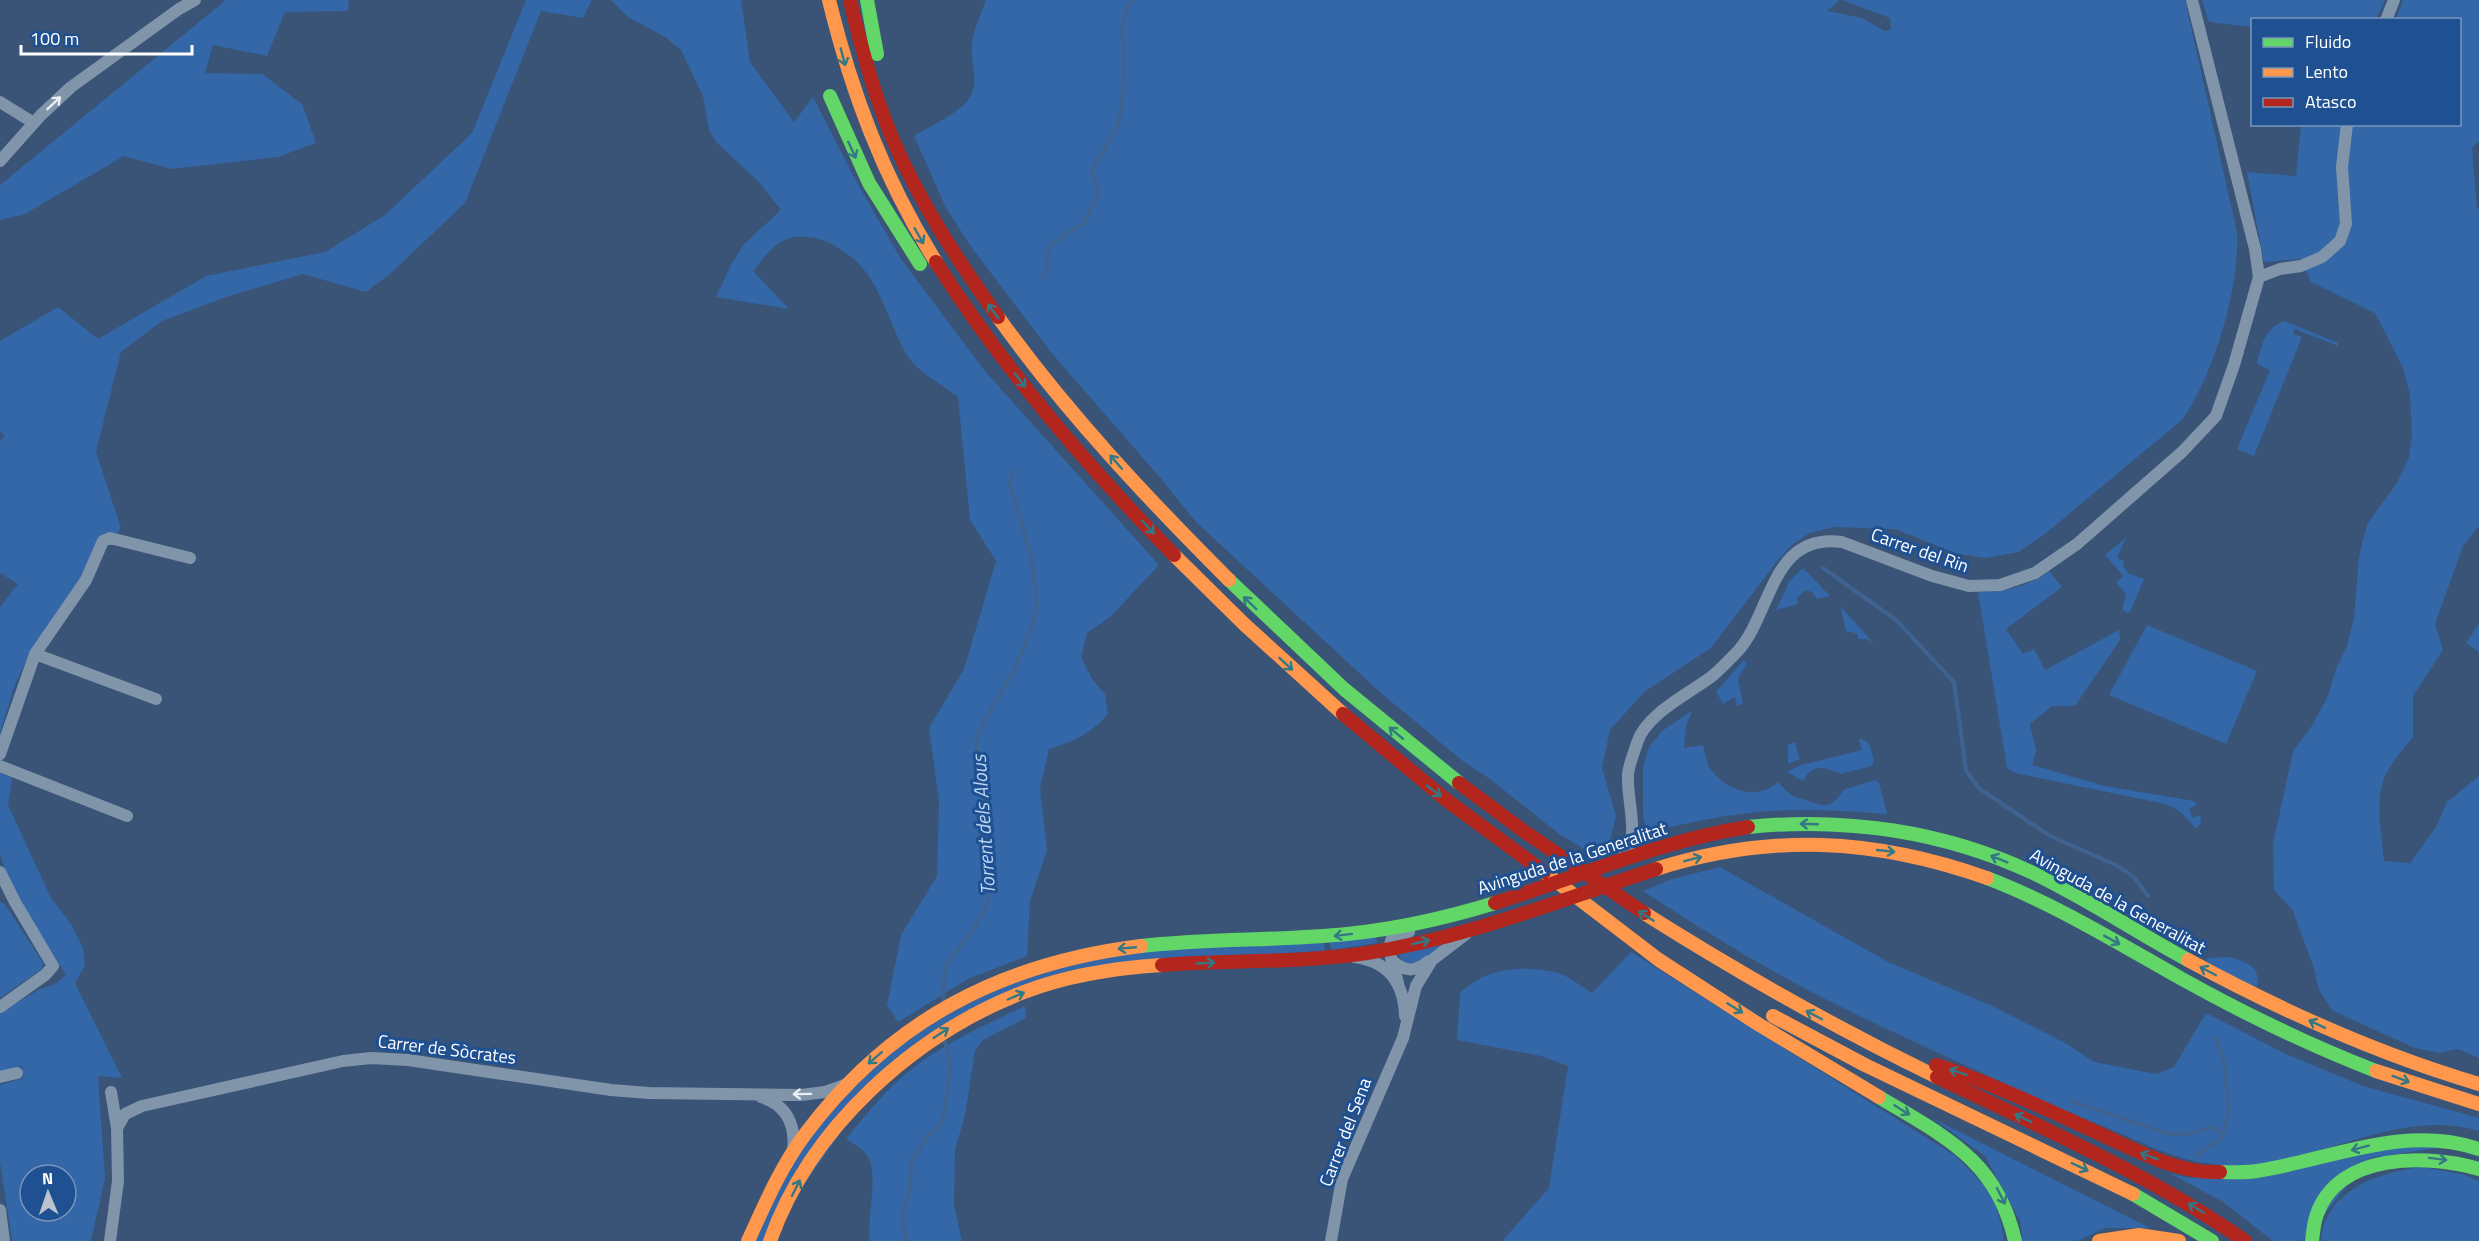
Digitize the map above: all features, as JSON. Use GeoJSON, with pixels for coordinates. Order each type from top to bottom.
{"type":"FeatureCollection","features":[{"type":"Feature","properties":{"kind":"main road"},"geometry":{"type":"LineString","coordinates":[[829,0],[852,87],[884,169],[926,249],[984,334],[1050,418],[1167,548],[1250,631],[1336,709],[1425,783],[1657,958],[1935,1131],[1973,1159],[1988,1174],[2000,1193],[2010,1216],[2015,1241]]}},
{"type":"Feature","properties":{"kind":"main road"},"geometry":{"type":"LineString","coordinates":[[850,0],[862,49],[880,104],[902,158],[927,206],[975,287],[1070,408],[1179,532],[1312,661],[1441,770],[1563,860],[1711,956],[1866,1042],[2134,1172],[2180,1198],[2245,1241]]}},
{"type":"Feature","properties":{"kind":"main road"},"geometry":{"type":"LineString","coordinates":[[867,0],[884,80],[927,206]]}},
{"type":"Feature","properties":{"kind":"main road"},"geometry":{"type":"LineString","coordinates":[[830,96],[863,173],[901,236],[953,308],[984,334]]}},
{"type":"Feature","properties":{"kind":"main road","name":"Avinguda de la Generalitat"},"geometry":{"type":"LineString","coordinates":[[748,1241],[765,1200],[793,1155],[815,1121],[846,1084],[885,1049],[921,1023],[963,998],[1017,972],[1063,958],[1108,950],[1165,944],[1330,937],[1429,921],[1488,904],[1619,859],[1724,830],[1797,824],[1878,828],[1946,841],[1982,852],[2037,874],[2219,977],[2331,1031],[2370,1048],[2479,1084]]}},
{"type":"Feature","properties":{"kind":"main road","name":"Avinguda de la Generalitat"},"geometry":{"type":"LineString","coordinates":[[770,1241],[803,1175],[847,1114],[894,1069],[921,1047],[962,1020],[1020,994],[1080,976],[1137,966],[1342,956],[1391,956],[1637,875],[1724,851],[1797,844],[1902,852],[1960,867],[2000,881],[2043,901],[2222,1001],[2281,1030],[2368,1067],[2449,1096],[2479,1104]]}},
{"type":"Feature","properties":{"kind":"main road"},"geometry":{"type":"LineString","coordinates":[[1585,902],[1713,982],[1814,1039],[1917,1091],[2111,1182],[2212,1241]]}},
{"type":"Feature","properties":{"kind":"main road"},"geometry":{"type":"LineString","coordinates":[[1866,1042],[1971,1076],[2153,1158],[2205,1173],[2256,1171],[2390,1141],[2434,1134],[2479,1141]]}},
{"type":"Feature","properties":{"kind":"main road"},"geometry":{"type":"LineString","coordinates":[[2390,1141],[2428,1139],[2460,1143],[2479,1149]]}},
{"type":"Feature","properties":{"kind":"main road"},"geometry":{"type":"LineString","coordinates":[[2312,1238],[2316,1215],[2332,1191],[2347,1178],[2367,1168],[2403,1159],[2430,1158],[2479,1169]]}},
{"type":"Feature","properties":{"kind":"main road"},"geometry":{"type":"LineString","coordinates":[[2099,1241],[2118,1236],[2138,1235],[2179,1241]]}},
{"type":"Feature","properties":{"kind":"street"},"geometry":{"type":"LineString","coordinates":[[0,161],[71,87],[179,9],[195,0]]}},
{"type":"Feature","properties":{"kind":"street"},"geometry":{"type":"LineString","coordinates":[[2192,0],[2255,249],[2259,277],[2280,269],[2301,266],[2322,257],[2340,241],[2346,224],[2342,167],[2347,126]]}},
{"type":"Feature","properties":{"kind":"street"},"geometry":{"type":"LineString","coordinates":[[2387,18],[2394,0]]}},
{"type":"Feature","properties":{"kind":"street"},"geometry":{"type":"LineString","coordinates":[[0,102],[34,123]]}},
{"type":"Feature","properties":{"kind":"street","name":"Carrer del Rin"},"geometry":{"type":"LineString","coordinates":[[1632,838],[1628,773],[1638,739],[1655,716],[1713,676],[1745,644],[1774,580],[1787,562],[1805,547],[1828,540],[1842,542],[1932,576],[1969,586],[2000,585],[2035,573],[2077,544],[2182,452],[2216,416],[2234,365],[2259,277]]}},
{"type":"Feature","properties":{"kind":"street"},"geometry":{"type":"LineString","coordinates":[[0,754],[35,654],[86,580],[103,541],[110,538],[190,558]]}},
{"type":"Feature","properties":{"kind":"street"},"geometry":{"type":"LineString","coordinates":[[35,654],[156,699]]}},
{"type":"Feature","properties":{"kind":"street"},"geometry":{"type":"LineString","coordinates":[[0,766],[127,816]]}},
{"type":"Feature","properties":{"kind":"street"},"geometry":{"type":"LineString","coordinates":[[1632,838],[1636,843],[1657,848]]}},
{"type":"Feature","properties":{"kind":"street"},"geometry":{"type":"LineString","coordinates":[[1619,859],[1628,853],[1632,838]]}},
{"type":"Feature","properties":{"kind":"street"},"geometry":{"type":"LineString","coordinates":[[0,873],[59,977]]}},
{"type":"Feature","properties":{"kind":"street"},"geometry":{"type":"LineString","coordinates":[[1391,956],[1393,936],[1466,919],[1488,904]]}},
{"type":"Feature","properties":{"kind":"street","name":"Carrer del Sena"},"geometry":{"type":"LineString","coordinates":[[1391,956],[1402,969],[1420,969],[1461,936],[1516,916]]}},
{"type":"Feature","properties":{"kind":"street"},"geometry":{"type":"LineString","coordinates":[[1342,956],[1364,958],[1377,964],[1398,983]]}},
{"type":"Feature","properties":{"kind":"street","name":"Carrer del Sena"},"geometry":{"type":"LineString","coordinates":[[1391,956],[1404,996],[1403,1038]]}},
{"type":"Feature","properties":{"kind":"street","name":"Carrer del Sena"},"geometry":{"type":"LineString","coordinates":[[1331,1241],[1342,1179],[1403,1038],[1416,986],[1432,960]]}},
{"type":"Feature","properties":{"kind":"street"},"geometry":{"type":"LineString","coordinates":[[0,1007],[52,969],[53,963]]}},
{"type":"Feature","properties":{"kind":"street","name":"Carrer de Sòcrates"},"geometry":{"type":"LineString","coordinates":[[117,1128],[125,1114],[142,1106],[343,1061],[371,1058],[408,1060],[611,1090],[757,1096],[814,1094],[846,1084]]}},
{"type":"Feature","properties":{"kind":"street"},"geometry":{"type":"LineString","coordinates":[[0,1077],[17,1073]]}},
{"type":"Feature","properties":{"kind":"street"},"geometry":{"type":"LineString","coordinates":[[110,1241],[117,1188],[117,1128],[111,1092]]}},
{"type":"Feature","properties":{"kind":"street","name":"Carrer de Sòcrates"},"geometry":{"type":"LineString","coordinates":[[757,1096],[777,1104],[785,1112],[793,1129],[793,1155]]}},
{"type":"Feature","properties":{"kind":"street"},"geometry":{"type":"LineString","coordinates":[[0,1210],[2,1234]]}},
{"type":"Feature","properties":{"kind":"shaded area"},"geometry":{"type":"Polygon","coordinates":[[[226,0],[349,0],[348,11],[285,12],[267,56],[213,45],[205,73],[262,74],[302,104],[316,143],[278,157],[171,169],[124,156],[25,214],[0,220],[0,185],[226,0]]]}},
{"type":"Feature","properties":{"kind":"shaded area"},"geometry":{"type":"Polygon","coordinates":[[[526,0],[592,0],[583,18],[541,11],[465,203],[390,274],[366,292],[303,274],[226,297],[162,321],[121,352],[96,452],[121,528],[116,536],[96,545],[81,577],[30,652],[14,687],[0,734],[0,607],[18,584],[0,573],[0,441],[5,435],[0,432],[0,341],[58,307],[98,339],[206,276],[325,252],[385,215],[472,133],[526,0]]]}},
{"type":"Feature","properties":{"kind":"shaded area"},"geometry":{"type":"Polygon","coordinates":[[[611,0],[741,0],[750,62],[794,122],[813,97],[856,181],[901,259],[984,370],[1159,565],[1110,617],[1087,633],[1081,657],[1092,679],[1105,694],[1108,714],[1095,727],[1081,736],[1049,749],[1040,789],[1047,850],[1030,901],[1027,956],[968,979],[898,1022],[887,1005],[901,935],[937,876],[939,801],[929,728],[964,669],[996,561],[970,520],[958,397],[912,362],[877,290],[865,271],[838,247],[827,242],[803,237],[781,242],[769,251],[753,271],[789,309],[716,297],[744,244],[781,210],[758,181],[717,143],[709,130],[703,96],[681,50],[665,37],[628,17],[611,0]]]}},
{"type":"Feature","properties":{"kind":"shaded area"},"geometry":{"type":"Polygon","coordinates":[[[986,0],[1840,0],[1827,11],[1862,18],[1885,31],[1891,29],[1890,18],[1842,0],[2185,0],[2237,232],[2234,278],[2223,330],[2205,380],[2182,420],[2046,533],[2019,552],[1985,558],[1955,553],[1895,529],[1834,527],[1810,533],[1793,544],[1778,560],[1711,648],[1644,692],[1610,730],[1602,768],[1616,816],[1610,841],[1591,853],[1559,834],[1490,779],[1464,762],[1382,694],[1196,522],[1050,351],[972,248],[946,208],[914,136],[954,113],[971,95],[974,83],[973,39],[986,0]]]}},
{"type":"Feature","properties":{"kind":"shaded area"},"geometry":{"type":"Polygon","coordinates":[[[2202,0],[2385,0],[2376,18],[2251,18],[2251,27],[2209,22],[2202,0]]]}},
{"type":"Feature","properties":{"kind":"shaded area"},"geometry":{"type":"Polygon","coordinates":[[[2403,0],[2479,0],[2479,141],[2472,148],[2479,210],[2479,526],[2463,546],[2435,624],[2443,650],[2413,696],[2413,737],[2384,779],[2380,794],[2380,823],[2384,861],[2410,863],[2436,827],[2447,802],[2479,776],[2479,1058],[2458,1049],[2440,1053],[2415,1048],[2333,1011],[2319,990],[2314,968],[2292,909],[2274,890],[2273,844],[2293,751],[2311,727],[2327,698],[2336,669],[2347,646],[2354,618],[2359,556],[2367,524],[2397,483],[2409,457],[2412,436],[2410,395],[2403,368],[2375,313],[2311,282],[2301,259],[2264,262],[2247,172],[2296,176],[2301,126],[2461,126],[2461,18],[2396,18],[2403,0]]]}},
{"type":"Feature","properties":{"kind":"shaded area"},"geometry":{"type":"Polygon","coordinates":[[[2285,321],[2338,343],[2338,346],[2295,329],[2293,334],[2302,337],[2254,456],[2237,449],[2270,370],[2257,364],[2262,344],[2268,332],[2285,321]]]}},
{"type":"Feature","properties":{"kind":"shaded area"},"geometry":{"type":"Polygon","coordinates":[[[2126,538],[2117,558],[2124,561],[2123,565],[2128,573],[2144,579],[2130,612],[2127,613],[2122,609],[2126,594],[2116,582],[2123,576],[2105,555],[2126,538]]]}},
{"type":"Feature","properties":{"kind":"shaded area"},"geometry":{"type":"Polygon","coordinates":[[[1803,568],[1830,596],[1817,599],[1812,592],[1805,590],[1797,598],[1798,604],[1776,610],[1790,580],[1803,568]]]}},
{"type":"Feature","properties":{"kind":"shaded area"},"geometry":{"type":"Polygon","coordinates":[[[2049,571],[2062,587],[2006,629],[2023,654],[2034,649],[2045,670],[2119,630],[2120,640],[2075,706],[2052,706],[2030,724],[2036,751],[2032,765],[2105,786],[2194,801],[2197,804],[2189,809],[2193,818],[2200,815],[2201,822],[2198,827],[2195,828],[2182,813],[2165,804],[2015,773],[2007,768],[1978,592],[2016,588],[2049,571]]]}},
{"type":"Feature","properties":{"kind":"shaded area"},"geometry":{"type":"Polygon","coordinates":[[[1840,606],[1876,646],[1867,639],[1858,639],[1857,634],[1849,631],[1847,634],[1840,606]]]}},
{"type":"Feature","properties":{"kind":"shaded area"},"geometry":{"type":"Polygon","coordinates":[[[2479,624],[2479,652],[2466,643],[2479,624]]]}},
{"type":"Feature","properties":{"kind":"shaded area"},"geometry":{"type":"Polygon","coordinates":[[[2147,625],[2257,671],[2226,744],[2109,695],[2147,625]]]}},
{"type":"Feature","properties":{"kind":"shaded area"},"geometry":{"type":"Polygon","coordinates":[[[1744,660],[1747,664],[1738,678],[1743,704],[1737,706],[1735,697],[1723,704],[1716,692],[1744,660]]]}},
{"type":"Feature","properties":{"kind":"shaded area"},"geometry":{"type":"Polygon","coordinates":[[[1692,711],[1686,726],[1684,748],[1703,745],[1710,768],[1716,776],[1732,787],[1742,791],[1761,791],[1778,782],[1793,796],[1826,805],[1834,802],[1843,790],[1875,780],[1879,783],[1887,814],[1829,810],[1753,812],[1656,830],[1648,827],[1643,815],[1643,767],[1649,747],[1662,731],[1692,711]]]}},
{"type":"Feature","properties":{"kind":"shaded area"},"geometry":{"type":"Polygon","coordinates":[[[1859,739],[1866,741],[1870,746],[1874,760],[1872,766],[1840,774],[1819,768],[1810,772],[1803,781],[1787,772],[1801,765],[1862,750],[1859,739]]]}},
{"type":"Feature","properties":{"kind":"shaded area"},"geometry":{"type":"Polygon","coordinates":[[[1795,742],[1800,759],[1788,764],[1788,745],[1795,742]]]}},
{"type":"Feature","properties":{"kind":"shaded area"},"geometry":{"type":"Polygon","coordinates":[[[0,773],[12,778],[8,805],[51,898],[71,924],[83,948],[85,965],[75,983],[122,1078],[98,1076],[105,1178],[91,1241],[12,1241],[0,1162],[0,1085],[23,1078],[22,1066],[0,1072],[0,1013],[38,990],[57,983],[66,975],[21,901],[0,854],[0,773]]]}},
{"type":"Feature","properties":{"kind":"shaded area"},"geometry":{"type":"Polygon","coordinates":[[[1720,867],[1888,962],[1990,1005],[2067,1044],[2094,1062],[2156,1074],[2174,1067],[2206,1013],[2286,1054],[2363,1086],[2479,1118],[2479,1131],[2447,1125],[2415,1126],[2382,1132],[2285,1159],[2252,1165],[2220,1165],[2193,1161],[2167,1153],[2025,1093],[1819,996],[1730,946],[1643,891],[1672,879],[1720,867]]]}},
{"type":"Feature","properties":{"kind":"shaded area"},"geometry":{"type":"Polygon","coordinates":[[[0,902],[4,903],[43,963],[42,969],[0,998],[0,902]]]}},
{"type":"Feature","properties":{"kind":"shaded area"},"geometry":{"type":"Polygon","coordinates":[[[1376,937],[1377,943],[1331,950],[1330,942],[1376,937]]]}},
{"type":"Feature","properties":{"kind":"shaded area"},"geometry":{"type":"Polygon","coordinates":[[[1324,942],[1325,951],[1134,961],[962,1015],[921,1039],[889,1064],[764,1241],[755,1241],[795,1162],[833,1109],[857,1083],[912,1037],[974,1000],[1007,985],[1074,962],[1136,953],[1198,948],[1324,942]]]}},
{"type":"Feature","properties":{"kind":"shaded area"},"geometry":{"type":"Polygon","coordinates":[[[1444,943],[1427,959],[1413,965],[1404,962],[1399,953],[1444,943]]]}},
{"type":"Feature","properties":{"kind":"shaded area"},"geometry":{"type":"Polygon","coordinates":[[[1631,952],[1954,1155],[1989,1193],[1998,1213],[2004,1241],[1502,1241],[1549,1188],[1568,1066],[1541,1056],[1457,1040],[1460,993],[1481,978],[1492,974],[1504,970],[1529,969],[1560,973],[1592,993],[1631,952]]]}},
{"type":"Feature","properties":{"kind":"shaded area"},"geometry":{"type":"Polygon","coordinates":[[[2228,957],[2246,963],[2254,970],[2257,974],[2257,987],[2249,987],[2206,961],[2208,958],[2228,957]]]}},
{"type":"Feature","properties":{"kind":"shaded area"},"geometry":{"type":"Polygon","coordinates":[[[1025,1006],[1026,1018],[983,1040],[975,1051],[965,1115],[955,1150],[954,1206],[962,1241],[870,1241],[873,1182],[870,1160],[865,1153],[846,1139],[887,1092],[915,1066],[961,1037],[1025,1006]]]}},
{"type":"Feature","properties":{"kind":"shaded area"},"geometry":{"type":"Polygon","coordinates":[[[1932,1118],[2150,1228],[2105,1228],[2078,1241],[2022,1241],[2020,1221],[1985,1156],[1932,1118]]]}},
{"type":"Feature","properties":{"kind":"shaded area"},"geometry":{"type":"Polygon","coordinates":[[[2451,1146],[2370,1158],[2302,1241],[2273,1241],[2223,1202],[2171,1174],[2191,1178],[2387,1148],[2451,1146]]]}},
{"type":"Feature","properties":{"kind":"shaded area"},"geometry":{"type":"Polygon","coordinates":[[[2421,1167],[2462,1174],[2479,1181],[2479,1241],[2321,1241],[2325,1223],[2332,1209],[2356,1187],[2388,1174],[2421,1167]]]}},
{"type":"Feature","properties":{"kind":"waterway","name":"Torrent dels Alous"},"geometry":{"type":"LineString","coordinates":[[1042,277],[1047,269],[1049,247],[1084,223],[1100,192],[1094,181],[1092,169],[1114,132],[1120,116],[1124,58],[1123,21],[1133,0]]}},
{"type":"Feature","properties":{"kind":"waterway","name":"Torrent dels Alous"},"geometry":{"type":"LineString","coordinates":[[943,1003],[945,966],[972,931],[988,904],[989,877],[981,848],[980,825],[984,807],[976,741],[983,723],[1012,674],[1022,652],[1037,604],[1031,555],[1010,485],[1013,470]]}},
{"type":"Feature","properties":{"kind":"waterway"},"geometry":{"type":"LineString","coordinates":[[1823,568],[1896,620],[1954,682],[1966,771],[1980,789],[2050,836],[2116,865],[2134,877],[2148,896]]}},
{"type":"Feature","properties":{"kind":"waterway"},"geometry":{"type":"LineString","coordinates":[[2196,1155],[2221,1139],[2229,1111],[2224,1062],[2216,1038]]}},
{"type":"Feature","properties":{"kind":"waterway","name":"Torrent dels Alous"},"geometry":{"type":"LineString","coordinates":[[906,1241],[902,1213],[910,1191],[911,1163],[927,1137],[940,1125],[943,1118],[950,1069],[944,1040]]}},
{"type":"Feature","properties":{"kind":"waterway"},"geometry":{"type":"LineString","coordinates":[[2071,1101],[2168,1134],[2188,1134],[2211,1127],[2221,1132]]}},
{"type":"Feature","properties":{"kind":"traffic: fast"},"geometry":{"type":"LineString","coordinates":[[867,0],[877,54]]}},
{"type":"Feature","properties":{"kind":"traffic: fast"},"geometry":{"type":"LineString","coordinates":[[830,96],[869,183],[920,264]]}},
{"type":"Feature","properties":{"kind":"traffic: fast"},"geometry":{"type":"LineString","coordinates":[[1229,580],[1344,689],[1459,783]]}},
{"type":"Feature","properties":{"kind":"traffic: fast"},"geometry":{"type":"LineString","coordinates":[[1748,827],[1784,824],[1857,826],[1929,837],[1965,847],[2053,883],[2188,960]]}},
{"type":"Feature","properties":{"kind":"traffic: fast"},"geometry":{"type":"LineString","coordinates":[[1987,878],[2062,912],[2253,1017],[2376,1071]]}},
{"type":"Feature","properties":{"kind":"traffic: fast"},"geometry":{"type":"LineString","coordinates":[[1141,946],[1366,932],[1421,922],[1495,903]]}},
{"type":"Feature","properties":{"kind":"traffic: fast"},"geometry":{"type":"LineString","coordinates":[[1879,1097],[1946,1139],[1981,1170],[2007,1213],[2015,1241]]}},
{"type":"Feature","properties":{"kind":"traffic: fast"},"geometry":{"type":"LineString","coordinates":[[2220,1172],[2257,1171],[2368,1146],[2396,1142],[2423,1140],[2451,1142],[2479,1149]]}},
{"type":"Feature","properties":{"kind":"traffic: fast"},"geometry":{"type":"LineString","coordinates":[[2312,1241],[2317,1214],[2328,1194],[2344,1179],[2364,1169],[2411,1160],[2458,1164],[2479,1169]]}},
{"type":"Feature","properties":{"kind":"traffic: fast"},"geometry":{"type":"LineString","coordinates":[[2133,1194],[2212,1241]]}},
{"type":"Feature","properties":{"kind":"traffic: slow"},"geometry":{"type":"LineString","coordinates":[[829,0],[859,102],[885,167],[917,231],[936,262]]}},
{"type":"Feature","properties":{"kind":"traffic: slow"},"geometry":{"type":"LineString","coordinates":[[998,317],[1079,420],[1168,518],[1229,580]]}},
{"type":"Feature","properties":{"kind":"traffic: slow"},"geometry":{"type":"LineString","coordinates":[[1174,555],[1244,624],[1343,714]]}},
{"type":"Feature","properties":{"kind":"traffic: slow"},"geometry":{"type":"LineString","coordinates":[[1656,869],[1698,857],[1740,850],[1781,845],[1822,845],[1863,848],[1904,855],[1987,878]]}},
{"type":"Feature","properties":{"kind":"traffic: slow"},"geometry":{"type":"LineString","coordinates":[[1544,872],[1659,960],[1758,1024],[1879,1097]]}},
{"type":"Feature","properties":{"kind":"traffic: slow"},"geometry":{"type":"LineString","coordinates":[[1644,913],[1788,999],[1937,1077]]}},
{"type":"Feature","properties":{"kind":"traffic: slow"},"geometry":{"type":"LineString","coordinates":[[748,1241],[781,1172],[806,1133],[839,1093],[875,1058],[913,1029],[953,1004],[996,983],[1042,966],[1090,954],[1141,946]]}},
{"type":"Feature","properties":{"kind":"traffic: slow"},"geometry":{"type":"LineString","coordinates":[[2188,960],[2330,1030],[2404,1059],[2479,1084]]}},
{"type":"Feature","properties":{"kind":"traffic: slow"},"geometry":{"type":"LineString","coordinates":[[770,1241],[788,1200],[811,1160],[839,1124],[870,1090],[905,1060],[943,1033],[983,1010],[1041,986],[1092,973],[1162,965]]}},
{"type":"Feature","properties":{"kind":"traffic: slow"},"geometry":{"type":"LineString","coordinates":[[1773,1016],[1865,1065],[2133,1194]]}},
{"type":"Feature","properties":{"kind":"traffic: slow"},"geometry":{"type":"LineString","coordinates":[[2376,1071],[2479,1104]]}},
{"type":"Feature","properties":{"kind":"traffic: slow"},"geometry":{"type":"LineString","coordinates":[[2099,1241],[2139,1235],[2179,1241]]}},
{"type":"Feature","properties":{"kind":"traffic: jam"},"geometry":{"type":"LineString","coordinates":[[850,0],[863,54],[893,140],[915,186],[941,231],[998,317]]}},
{"type":"Feature","properties":{"kind":"traffic: jam"},"geometry":{"type":"LineString","coordinates":[[936,262],[989,340],[1047,414],[1109,486],[1174,555]]}},
{"type":"Feature","properties":{"kind":"traffic: jam"},"geometry":{"type":"LineString","coordinates":[[1343,714],[1445,799],[1544,872]]}},
{"type":"Feature","properties":{"kind":"traffic: jam"},"geometry":{"type":"LineString","coordinates":[[1459,783],[1522,830],[1644,913]]}},
{"type":"Feature","properties":{"kind":"traffic: jam"},"geometry":{"type":"LineString","coordinates":[[1495,903],[1651,850],[1748,827]]}},
{"type":"Feature","properties":{"kind":"traffic: jam"},"geometry":{"type":"LineString","coordinates":[[1162,965],[1316,958],[1367,953],[1404,946],[1477,928],[1656,869]]}},
{"type":"Feature","properties":{"kind":"traffic: jam"},"geometry":{"type":"LineString","coordinates":[[1936,1065],[1998,1088],[2158,1160],[2204,1172],[2220,1172]]}},
{"type":"Feature","properties":{"kind":"traffic: jam"},"geometry":{"type":"LineString","coordinates":[[1937,1077],[2133,1173],[2209,1217],[2245,1241]]}}]}
